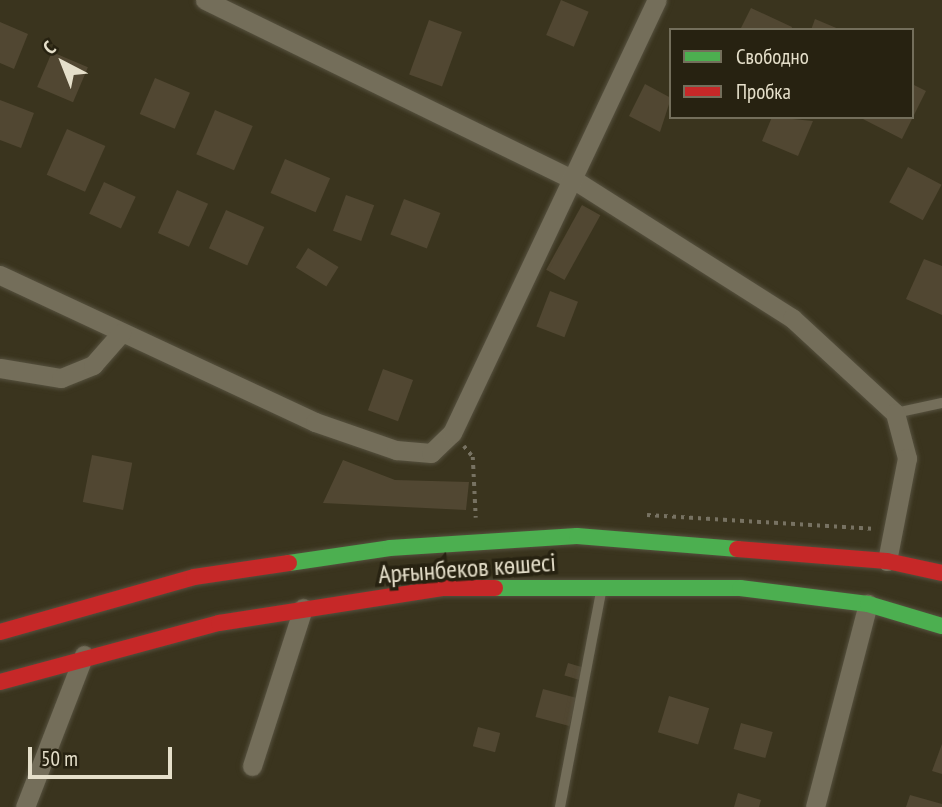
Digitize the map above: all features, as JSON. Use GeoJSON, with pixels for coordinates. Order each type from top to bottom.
{"type":"FeatureCollection","features":[{"type":"Feature","properties":{"kind":"main road","name":"Арғынбеков көшесі"},"geometry":{"type":"LineString","coordinates":[[0,632],[194,577],[390,548],[577,536],[887,561],[942,573]]}},
{"type":"Feature","properties":{"kind":"main road","name":"Арғынбеков көшесі"},"geometry":{"type":"LineString","coordinates":[[0,682],[84,655],[303,608],[442,588],[740,588],[867,604],[942,626]]}},
{"type":"Feature","properties":{"kind":"street"},"geometry":{"type":"LineString","coordinates":[[205,0],[576,181],[792,318],[895,413],[907,458],[887,561]]}},
{"type":"Feature","properties":{"kind":"street"},"geometry":{"type":"LineString","coordinates":[[0,275],[315,422],[396,450],[431,453],[452,433],[576,181],[657,0]]}},
{"type":"Feature","properties":{"kind":"street"},"geometry":{"type":"LineString","coordinates":[[0,368],[61,378],[93,365],[121,333]]}},
{"type":"Feature","properties":{"kind":"street"},"geometry":{"type":"LineString","coordinates":[[815,807],[867,604]]}},
{"type":"Feature","properties":{"kind":"street"},"geometry":{"type":"LineString","coordinates":[[252,766],[303,608]]}},
{"type":"Feature","properties":{"kind":"street"},"geometry":{"type":"LineString","coordinates":[[33,803],[84,655]]}},
{"type":"Feature","properties":{"kind":"lane"},"geometry":{"type":"LineString","coordinates":[[895,413],[942,403]]}},
{"type":"Feature","properties":{"kind":"lane"},"geometry":{"type":"LineString","coordinates":[[561,807],[602,586]]}},
{"type":"Feature","properties":{"kind":"building"},"geometry":{"type":"Polygon","coordinates":[[[561,0],[589,12],[574,47],[546,35],[561,0]]]}},
{"type":"Feature","properties":{"kind":"building"},"geometry":{"type":"Polygon","coordinates":[[[751,8],[792,27],[792,28],[741,28],[751,8]]]}},
{"type":"Feature","properties":{"kind":"building"},"geometry":{"type":"Polygon","coordinates":[[[815,19],[836,28],[812,28],[815,19]]]}},
{"type":"Feature","properties":{"kind":"building"},"geometry":{"type":"Polygon","coordinates":[[[429,20],[462,32],[442,86],[409,75],[429,20]]]}},
{"type":"Feature","properties":{"kind":"building"},"geometry":{"type":"Polygon","coordinates":[[[0,22],[28,34],[14,69],[0,63],[0,22]]]}},
{"type":"Feature","properties":{"kind":"building"},"geometry":{"type":"Polygon","coordinates":[[[52,52],[88,67],[73,102],[37,87],[52,52]]]}},
{"type":"Feature","properties":{"kind":"building"},"geometry":{"type":"Polygon","coordinates":[[[155,78],[190,93],[175,129],[140,114],[155,78]]]}},
{"type":"Feature","properties":{"kind":"building"},"geometry":{"type":"Polygon","coordinates":[[[645,84],[669,97],[660,132],[629,116],[645,84]]]}},
{"type":"Feature","properties":{"kind":"building"},"geometry":{"type":"Polygon","coordinates":[[[914,85],[926,91],[914,115],[914,85]]]}},
{"type":"Feature","properties":{"kind":"building"},"geometry":{"type":"Polygon","coordinates":[[[0,100],[34,113],[21,148],[0,140],[0,100]]]}},
{"type":"Feature","properties":{"kind":"building"},"geometry":{"type":"Polygon","coordinates":[[[215,110],[253,126],[234,170],[196,154],[215,110]]]}},
{"type":"Feature","properties":{"kind":"building"},"geometry":{"type":"Polygon","coordinates":[[[771,119],[813,121],[798,156],[762,141],[771,119]]]}},
{"type":"Feature","properties":{"kind":"building"},"geometry":{"type":"Polygon","coordinates":[[[863,119],[912,119],[902,139],[863,119]]]}},
{"type":"Feature","properties":{"kind":"building"},"geometry":{"type":"Polygon","coordinates":[[[67,129],[105,146],[85,192],[47,175],[67,129]]]}},
{"type":"Feature","properties":{"kind":"building"},"geometry":{"type":"Polygon","coordinates":[[[285,159],[330,178],[316,212],[271,193],[285,159]]]}},
{"type":"Feature","properties":{"kind":"building"},"geometry":{"type":"Polygon","coordinates":[[[908,167],[942,185],[923,220],[889,202],[908,167]]]}},
{"type":"Feature","properties":{"kind":"building"},"geometry":{"type":"Polygon","coordinates":[[[104,182],[136,197],[121,229],[89,214],[104,182]]]}},
{"type":"Feature","properties":{"kind":"building"},"geometry":{"type":"Polygon","coordinates":[[[177,190],[208,204],[189,247],[158,233],[177,190]]]}},
{"type":"Feature","properties":{"kind":"building"},"geometry":{"type":"Polygon","coordinates":[[[346,195],[374,205],[361,241],[333,231],[346,195]]]}},
{"type":"Feature","properties":{"kind":"building"},"geometry":{"type":"Polygon","coordinates":[[[404,199],[440,213],[427,248],[390,234],[404,199]]]}},
{"type":"Feature","properties":{"kind":"building"},"geometry":{"type":"Polygon","coordinates":[[[582,205],[600,215],[564,280],[546,270],[582,205]]]}},
{"type":"Feature","properties":{"kind":"building"},"geometry":{"type":"Polygon","coordinates":[[[226,210],[264,227],[247,265],[209,248],[226,210]]]}},
{"type":"Feature","properties":{"kind":"building"},"geometry":{"type":"Polygon","coordinates":[[[308,248],[339,267],[326,287],[296,268],[308,248]]]}},
{"type":"Feature","properties":{"kind":"building"},"geometry":{"type":"Polygon","coordinates":[[[924,259],[942,266],[942,315],[906,299],[924,259]]]}},
{"type":"Feature","properties":{"kind":"building"},"geometry":{"type":"Polygon","coordinates":[[[550,291],[578,302],[564,337],[536,326],[550,291]]]}},
{"type":"Feature","properties":{"kind":"building"},"geometry":{"type":"Polygon","coordinates":[[[383,369],[413,380],[398,421],[368,410],[383,369]]]}},
{"type":"Feature","properties":{"kind":"building"},"geometry":{"type":"Polygon","coordinates":[[[92,455],[132,463],[123,510],[83,502],[92,455]]]}},
{"type":"Feature","properties":{"kind":"building"},"geometry":{"type":"Polygon","coordinates":[[[343,460],[395,480],[469,482],[466,510],[323,503],[343,460]]]}},
{"type":"Feature","properties":{"kind":"building"},"geometry":{"type":"Polygon","coordinates":[[[568,663],[582,667],[579,680],[564,675],[568,663]]]}},
{"type":"Feature","properties":{"kind":"building"},"geometry":{"type":"Polygon","coordinates":[[[543,689],[577,698],[569,726],[535,717],[543,689]]]}},
{"type":"Feature","properties":{"kind":"building"},"geometry":{"type":"Polygon","coordinates":[[[669,696],[709,708],[698,745],[658,732],[669,696]]]}},
{"type":"Feature","properties":{"kind":"building"},"geometry":{"type":"Polygon","coordinates":[[[741,723],[773,732],[765,758],[734,749],[741,723]]]}},
{"type":"Feature","properties":{"kind":"building"},"geometry":{"type":"Polygon","coordinates":[[[478,727],[500,733],[495,752],[473,746],[478,727]]]}},
{"type":"Feature","properties":{"kind":"building"},"geometry":{"type":"Polygon","coordinates":[[[942,744],[942,774],[932,771],[942,744]]]}},
{"type":"Feature","properties":{"kind":"building"},"geometry":{"type":"Polygon","coordinates":[[[738,793],[761,800],[759,807],[734,807],[738,793]]]}},
{"type":"Feature","properties":{"kind":"building"},"geometry":{"type":"Polygon","coordinates":[[[910,795],[942,804],[942,807],[906,807],[910,795]]]}},
{"type":"Feature","properties":{"kind":"traffic: fast"},"geometry":{"type":"LineString","coordinates":[[289,563],[390,548],[577,536],[737,549]]}},
{"type":"Feature","properties":{"kind":"traffic: fast"},"geometry":{"type":"LineString","coordinates":[[495,588],[740,588],[868,604],[942,626]]}},
{"type":"Feature","properties":{"kind":"traffic: jam"},"geometry":{"type":"LineString","coordinates":[[737,549],[887,561],[942,573]]}},
{"type":"Feature","properties":{"kind":"traffic: jam"},"geometry":{"type":"LineString","coordinates":[[0,632],[194,577],[289,563]]}},
{"type":"Feature","properties":{"kind":"traffic: jam"},"geometry":{"type":"LineString","coordinates":[[0,682],[219,623],[442,588],[495,588]]}}]}
